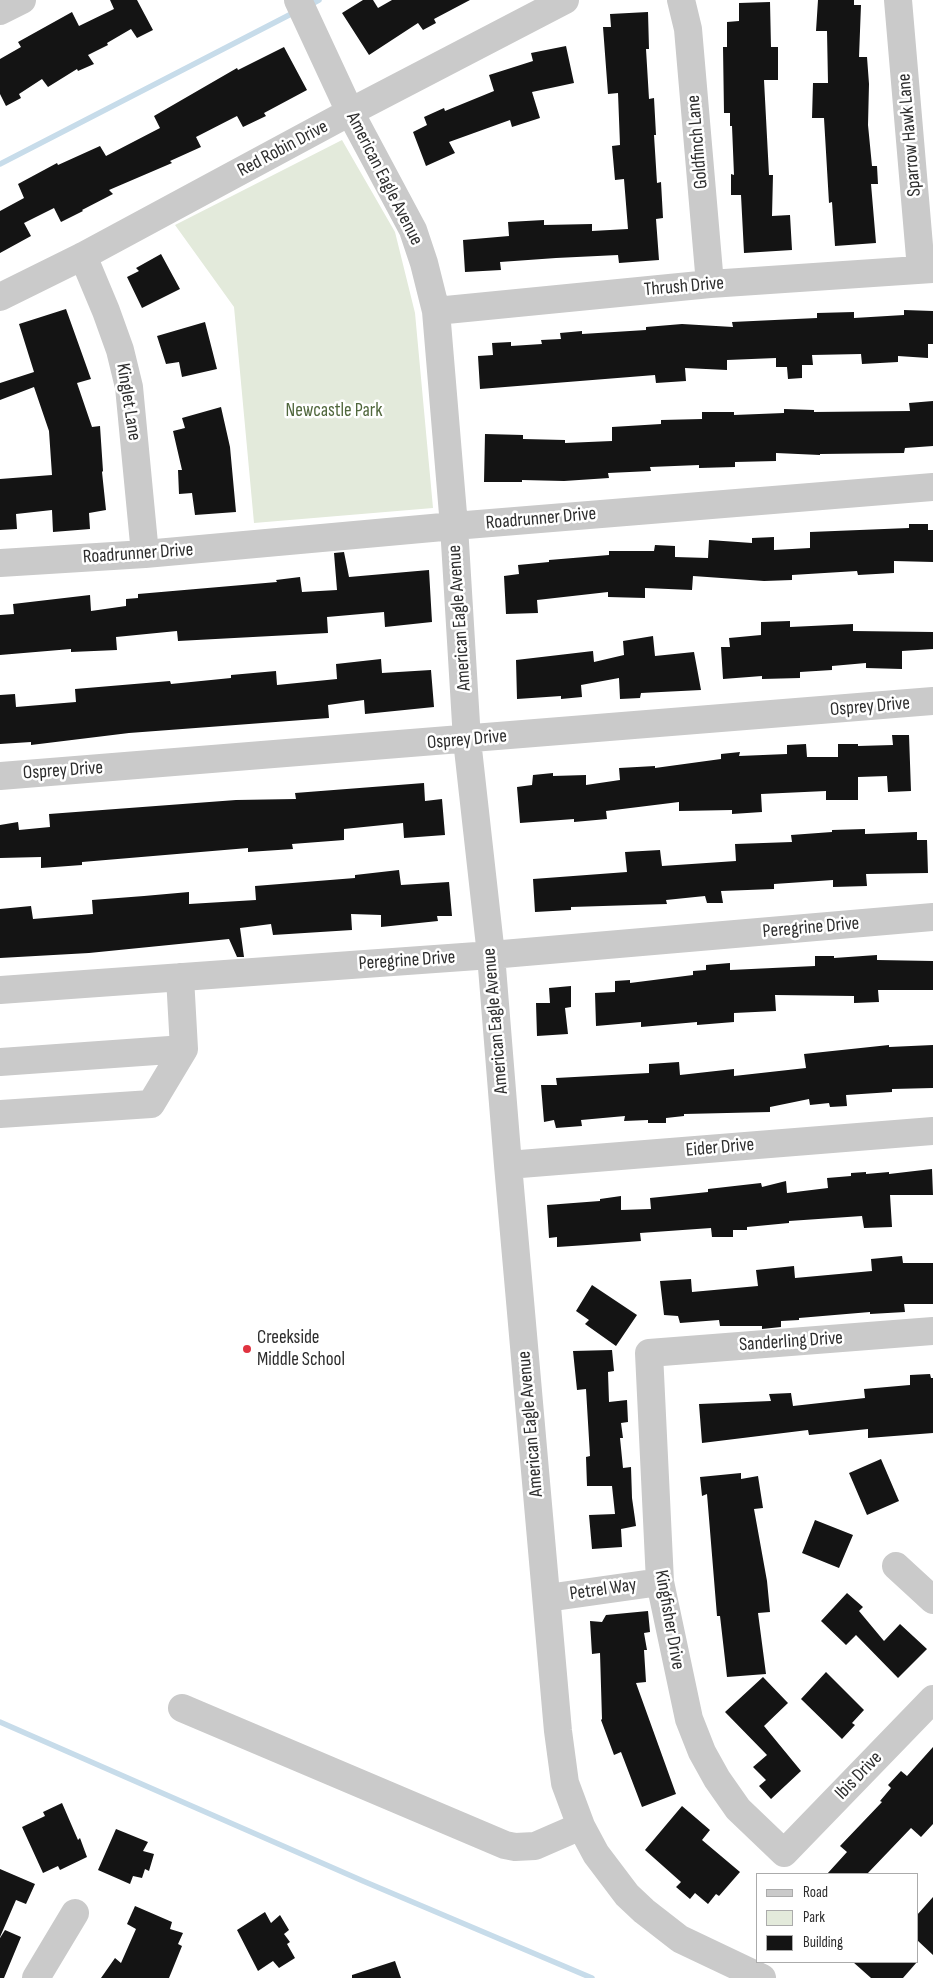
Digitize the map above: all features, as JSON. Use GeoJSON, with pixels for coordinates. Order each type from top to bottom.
{"type":"FeatureCollection","features":[{"type":"Feature","properties":{"kind":"street"},"geometry":{"type":"LineString","coordinates":[[0,12],[22,0]]}},
{"type":"Feature","properties":{"kind":"street","name":"American Eagle Avenue"},"geometry":{"type":"LineString","coordinates":[[298,0],[350,112],[413,230],[424,262],[436,311],[454,526],[467,740],[491,955],[560,1757],[565,1783],[581,1826],[596,1854],[611,1875],[644,1911],[680,1939],[762,1978]]}},
{"type":"Feature","properties":{"kind":"street","name":"Red Robin Drive"},"geometry":{"type":"LineString","coordinates":[[0,297],[83,256],[350,112],[565,0]]}},
{"type":"Feature","properties":{"kind":"street","name":"Goldfinch Lane"},"geometry":{"type":"LineString","coordinates":[[682,0],[688,29],[710,284]]}},
{"type":"Feature","properties":{"kind":"street","name":"Sparrow Hawk Lane"},"geometry":{"type":"LineString","coordinates":[[898,0],[927,269]]}},
{"type":"Feature","properties":{"kind":"street","name":"Kinglet Lane"},"geometry":{"type":"LineString","coordinates":[[83,256],[117,342],[129,387],[145,554]]}},
{"type":"Feature","properties":{"kind":"street","name":"Thrush Drive"},"geometry":{"type":"LineString","coordinates":[[436,311],[710,284],[927,269]]}},
{"type":"Feature","properties":{"kind":"street","name":"Roadrunner Drive"},"geometry":{"type":"LineString","coordinates":[[0,563],[145,554],[454,526],[933,487]]}},
{"type":"Feature","properties":{"kind":"street","name":"Osprey Drive"},"geometry":{"type":"LineString","coordinates":[[0,776],[467,740],[933,701]]}},
{"type":"Feature","properties":{"kind":"street","name":"Peregrine Drive"},"geometry":{"type":"LineString","coordinates":[[0,990],[491,955],[933,918]]}},
{"type":"Feature","properties":{"kind":"street"},"geometry":{"type":"LineString","coordinates":[[0,1114],[151,1104],[184,1049],[180,977]]}},
{"type":"Feature","properties":{"kind":"street"},"geometry":{"type":"LineString","coordinates":[[0,1062],[184,1049]]}},
{"type":"Feature","properties":{"kind":"street","name":"Eider Drive"},"geometry":{"type":"LineString","coordinates":[[508,1165],[933,1131]]}},
{"type":"Feature","properties":{"kind":"street","name":"Sanderling Drive"},"geometry":{"type":"LineString","coordinates":[[649,1353],[933,1331]]}},
{"type":"Feature","properties":{"kind":"street","name":"Kingfisher Drive"},"geometry":{"type":"LineString","coordinates":[[649,1353],[660,1582],[689,1719],[702,1752],[717,1780],[738,1808],[784,1853]]}},
{"type":"Feature","properties":{"kind":"street"},"geometry":{"type":"LineString","coordinates":[[896,1566],[933,1600]]}},
{"type":"Feature","properties":{"kind":"street","name":"Petrel Way"},"geometry":{"type":"LineString","coordinates":[[546,1598],[660,1582]]}},
{"type":"Feature","properties":{"kind":"street","name":"Ibis Drive"},"geometry":{"type":"LineString","coordinates":[[784,1853],[933,1699]]}},
{"type":"Feature","properties":{"kind":"street"},"geometry":{"type":"LineString","coordinates":[[182,1708],[515,1847],[535,1846],[581,1826]]}},
{"type":"Feature","properties":{"kind":"street"},"geometry":{"type":"LineString","coordinates":[[36,1978],[75,1913]]}},
{"type":"Feature","properties":{"kind":"green space","name":"Newcastle Park"},"geometry":{"type":"Polygon","coordinates":[[[342,140],[395,232],[415,313],[433,508],[254,523],[234,307],[175,225],[342,140]]]}},
{"type":"Feature","properties":{"kind":"building"},"geometry":{"type":"Polygon","coordinates":[[[110,0],[137,0],[153,30],[137,38],[131,29],[107,43],[108,45],[88,55],[94,64],[78,71],[77,69],[48,87],[42,79],[19,94],[21,98],[6,106],[0,94],[0,59],[21,47],[18,42],[72,12],[79,26],[114,9],[110,0]]]}},
{"type":"Feature","properties":{"kind":"building"},"geometry":{"type":"Polygon","coordinates":[[[363,0],[373,0],[378,8],[392,0],[470,0],[434,19],[436,23],[423,30],[418,23],[369,55],[342,13],[363,0]]]}},
{"type":"Feature","properties":{"kind":"building"},"geometry":{"type":"Polygon","coordinates":[[[818,0],[854,0],[854,5],[861,5],[859,57],[867,57],[869,84],[868,125],[872,166],[877,166],[878,184],[871,184],[876,243],[835,246],[832,202],[829,203],[824,118],[812,118],[813,83],[828,83],[827,31],[816,31],[818,0]]]}},
{"type":"Feature","properties":{"kind":"building"},"geometry":{"type":"Polygon","coordinates":[[[770,2],[771,47],[778,47],[778,80],[764,80],[769,175],[773,175],[772,216],[790,215],[792,250],[744,253],[741,195],[731,195],[731,174],[734,175],[732,126],[730,126],[730,113],[724,113],[723,47],[727,47],[727,22],[739,21],[739,3],[770,2]]]}},
{"type":"Feature","properties":{"kind":"building"},"geometry":{"type":"Polygon","coordinates":[[[648,12],[649,49],[646,49],[649,99],[654,98],[657,183],[661,182],[663,218],[656,219],[659,260],[619,263],[618,255],[556,258],[500,262],[501,270],[465,272],[463,240],[509,236],[508,222],[544,220],[544,225],[592,224],[592,231],[628,229],[624,179],[615,180],[612,146],[620,145],[618,93],[608,94],[603,27],[611,27],[610,14],[648,12]]]}},
{"type":"Feature","properties":{"kind":"building"},"geometry":{"type":"Polygon","coordinates":[[[566,46],[574,83],[532,92],[540,118],[512,127],[510,120],[449,142],[455,153],[426,166],[413,132],[427,125],[424,117],[444,108],[445,111],[494,91],[489,75],[533,61],[531,53],[566,46]]]}},
{"type":"Feature","properties":{"kind":"building"},"geometry":{"type":"Polygon","coordinates":[[[284,47],[307,90],[264,113],[266,116],[243,127],[237,116],[196,137],[201,147],[170,161],[172,163],[109,190],[113,194],[61,222],[54,208],[24,223],[31,236],[0,253],[0,211],[24,198],[18,184],[57,163],[58,165],[100,146],[106,156],[160,128],[154,116],[237,68],[238,70],[284,47]]]}},
{"type":"Feature","properties":{"kind":"building"},"geometry":{"type":"Polygon","coordinates":[[[161,254],[180,289],[142,308],[127,277],[139,271],[136,268],[161,254]]]}},
{"type":"Feature","properties":{"kind":"building"},"geometry":{"type":"Polygon","coordinates":[[[66,309],[91,379],[77,383],[92,427],[100,426],[106,510],[89,513],[90,529],[53,532],[52,510],[16,514],[17,529],[0,530],[0,479],[52,475],[49,431],[34,387],[0,400],[0,383],[34,372],[19,324],[66,309]]]}},
{"type":"Feature","properties":{"kind":"building"},"geometry":{"type":"Polygon","coordinates":[[[904,310],[933,311],[933,344],[928,344],[928,358],[898,356],[898,362],[862,364],[861,354],[812,355],[813,365],[802,365],[802,378],[788,379],[787,367],[776,367],[776,358],[727,360],[727,370],[685,368],[686,381],[656,383],[655,375],[480,389],[478,356],[493,355],[492,343],[511,342],[511,346],[542,344],[541,340],[561,339],[560,333],[582,331],[582,334],[646,330],[646,327],[682,324],[733,327],[732,322],[817,318],[817,313],[854,312],[854,318],[904,315],[904,310]]]}},
{"type":"Feature","properties":{"kind":"building"},"geometry":{"type":"Polygon","coordinates":[[[205,322],[217,369],[182,377],[179,362],[166,364],[157,336],[205,322]]]}},
{"type":"Feature","properties":{"kind":"building"},"geometry":{"type":"Polygon","coordinates":[[[933,401],[933,446],[905,448],[904,453],[820,455],[776,453],[776,461],[735,462],[735,467],[699,468],[699,465],[650,467],[651,471],[608,473],[609,478],[564,481],[522,480],[522,482],[484,482],[485,434],[523,435],[523,439],[565,440],[565,443],[612,441],[612,427],[661,424],[661,420],[702,419],[702,412],[734,412],[734,415],[784,413],[784,409],[814,410],[814,412],[910,411],[909,403],[933,401]]]}},
{"type":"Feature","properties":{"kind":"building"},"geometry":{"type":"Polygon","coordinates":[[[221,407],[230,447],[236,512],[195,515],[192,493],[179,494],[178,470],[182,470],[173,431],[185,428],[182,418],[221,407]]]}},
{"type":"Feature","properties":{"kind":"building"},"geometry":{"type":"Polygon","coordinates":[[[909,524],[928,524],[928,530],[933,530],[933,562],[894,561],[894,573],[858,575],[857,571],[792,575],[792,580],[764,581],[693,576],[692,590],[645,588],[645,598],[608,597],[608,592],[537,600],[538,613],[506,614],[504,576],[519,574],[518,565],[549,562],[549,560],[609,555],[609,551],[654,551],[655,545],[675,546],[675,557],[708,558],[709,540],[752,543],[752,538],[774,537],[774,550],[810,548],[810,532],[909,528],[909,524]]]}},
{"type":"Feature","properties":{"kind":"building"},"geometry":{"type":"Polygon","coordinates":[[[344,552],[349,577],[429,570],[432,622],[385,627],[384,612],[327,617],[328,633],[178,641],[177,631],[116,637],[117,650],[71,652],[71,649],[0,655],[0,615],[14,614],[13,604],[90,595],[91,611],[126,606],[126,599],[138,598],[138,594],[277,582],[276,580],[300,577],[302,592],[337,590],[334,553],[344,552]]]}},
{"type":"Feature","properties":{"kind":"building"},"geometry":{"type":"Polygon","coordinates":[[[790,621],[790,627],[853,624],[853,631],[933,632],[933,649],[902,651],[902,669],[866,668],[866,663],[832,666],[832,670],[800,672],[800,678],[762,679],[762,676],[723,679],[721,647],[730,647],[729,638],[761,635],[761,622],[790,621]]]}},
{"type":"Feature","properties":{"kind":"building"},"geometry":{"type":"Polygon","coordinates":[[[653,636],[655,656],[694,652],[701,690],[641,693],[640,698],[620,699],[619,678],[581,685],[582,697],[561,699],[561,696],[517,699],[516,660],[593,651],[594,662],[624,655],[623,641],[653,636]]]}},
{"type":"Feature","properties":{"kind":"building"},"geometry":{"type":"Polygon","coordinates":[[[381,659],[382,673],[431,670],[434,707],[365,714],[364,700],[328,705],[329,718],[129,733],[31,745],[31,742],[0,744],[0,695],[15,694],[16,707],[76,702],[75,689],[170,681],[171,684],[231,678],[231,675],[276,671],[277,685],[337,679],[336,664],[381,659]]]}},
{"type":"Feature","properties":{"kind":"building"},"geometry":{"type":"Polygon","coordinates":[[[892,735],[909,735],[911,791],[888,792],[887,776],[858,777],[858,800],[826,800],[826,791],[761,794],[762,812],[732,814],[732,810],[679,811],[679,802],[606,811],[607,819],[574,822],[574,819],[520,823],[517,787],[532,785],[533,775],[553,773],[553,776],[586,775],[586,785],[620,780],[619,768],[655,766],[655,768],[721,759],[721,754],[740,752],[739,756],[787,754],[787,745],[806,744],[807,757],[838,757],[838,744],[858,744],[858,746],[893,745],[892,735]]]}},
{"type":"Feature","properties":{"kind":"building"},"geometry":{"type":"Polygon","coordinates":[[[424,783],[425,801],[442,799],[445,835],[404,838],[403,823],[344,829],[344,840],[292,844],[293,849],[248,852],[248,848],[82,862],[82,865],[41,868],[41,857],[0,858],[0,825],[18,822],[19,830],[50,827],[49,814],[236,800],[296,799],[295,793],[424,783]]]}},
{"type":"Feature","properties":{"kind":"building"},"geometry":{"type":"Polygon","coordinates":[[[865,829],[865,834],[917,832],[917,840],[927,840],[928,873],[866,874],[867,886],[833,887],[833,880],[774,884],[774,889],[721,891],[723,903],[707,903],[705,896],[666,900],[667,904],[571,907],[571,910],[535,912],[533,879],[627,872],[625,852],[660,850],[662,866],[736,861],[735,844],[792,842],[791,835],[832,832],[832,830],[865,829]]]}},
{"type":"Feature","properties":{"kind":"building"},"geometry":{"type":"Polygon","coordinates":[[[399,870],[401,885],[449,882],[452,916],[437,916],[438,921],[381,927],[381,915],[351,914],[352,930],[273,935],[271,924],[240,928],[244,957],[237,957],[229,939],[89,953],[0,958],[0,909],[31,906],[33,919],[93,914],[92,900],[189,892],[189,904],[256,900],[255,886],[355,878],[355,875],[399,870]]]}},
{"type":"Feature","properties":{"kind":"building"},"geometry":{"type":"Polygon","coordinates":[[[877,955],[877,960],[933,961],[933,990],[878,990],[879,1002],[854,1003],[854,996],[775,995],[776,1011],[734,1013],[734,1022],[697,1025],[697,1022],[641,1027],[641,1022],[596,1026],[595,993],[615,992],[615,981],[630,980],[630,983],[693,975],[693,971],[706,970],[706,965],[730,963],[730,970],[815,966],[815,956],[834,956],[834,958],[877,955]]]}},
{"type":"Feature","properties":{"kind":"building"},"geometry":{"type":"Polygon","coordinates":[[[571,986],[571,1007],[565,1008],[568,1034],[537,1036],[536,1003],[550,1003],[549,988],[571,986]]]}},
{"type":"Feature","properties":{"kind":"building"},"geometry":{"type":"Polygon","coordinates":[[[889,1045],[889,1047],[933,1045],[933,1088],[892,1089],[892,1092],[846,1095],[847,1106],[830,1107],[829,1103],[810,1105],[809,1099],[770,1107],[770,1112],[684,1114],[684,1116],[666,1118],[666,1123],[648,1123],[648,1120],[624,1121],[625,1116],[581,1120],[582,1126],[556,1128],[554,1120],[544,1122],[541,1085],[557,1085],[556,1078],[649,1073],[649,1064],[679,1062],[680,1075],[734,1069],[734,1076],[806,1068],[804,1054],[889,1045]]]}},
{"type":"Feature","properties":{"kind":"building"},"geometry":{"type":"Polygon","coordinates":[[[932,1169],[933,1195],[890,1195],[892,1227],[864,1228],[862,1216],[789,1221],[789,1223],[747,1227],[747,1230],[733,1230],[733,1237],[712,1237],[711,1228],[640,1233],[641,1241],[557,1247],[557,1237],[549,1238],[547,1205],[600,1201],[600,1199],[621,1196],[621,1210],[651,1209],[650,1198],[708,1192],[708,1189],[761,1183],[762,1187],[786,1181],[787,1193],[828,1188],[827,1178],[851,1176],[851,1173],[889,1172],[889,1174],[932,1169]]]}},
{"type":"Feature","properties":{"kind":"building"},"geometry":{"type":"Polygon","coordinates":[[[902,1256],[903,1263],[933,1263],[933,1304],[904,1304],[905,1312],[870,1314],[870,1312],[799,1318],[799,1320],[781,1321],[781,1327],[762,1329],[762,1326],[720,1326],[719,1320],[680,1323],[678,1316],[664,1315],[660,1281],[691,1279],[692,1292],[758,1286],[756,1270],[794,1266],[795,1278],[872,1271],[871,1259],[902,1256]]]}},
{"type":"Feature","properties":{"kind":"building"},"geometry":{"type":"Polygon","coordinates":[[[592,1285],[637,1315],[616,1346],[585,1324],[589,1320],[576,1311],[592,1285]]]}},
{"type":"Feature","properties":{"kind":"building"},"geometry":{"type":"Polygon","coordinates":[[[612,1350],[614,1371],[608,1372],[609,1402],[627,1400],[628,1422],[621,1423],[623,1438],[620,1438],[623,1468],[631,1467],[632,1498],[636,1526],[621,1529],[622,1547],[592,1549],[589,1515],[615,1514],[612,1486],[587,1486],[586,1457],[590,1456],[586,1389],[577,1390],[573,1351],[612,1350]]]}},
{"type":"Feature","properties":{"kind":"building"},"geometry":{"type":"Polygon","coordinates":[[[930,1374],[931,1378],[933,1378],[933,1433],[868,1438],[868,1429],[809,1435],[808,1430],[702,1443],[699,1404],[771,1401],[769,1394],[791,1393],[793,1406],[865,1398],[864,1389],[910,1385],[910,1375],[930,1374]]]}},
{"type":"Feature","properties":{"kind":"building"},"geometry":{"type":"Polygon","coordinates":[[[881,1459],[899,1501],[867,1515],[849,1473],[881,1459]]]}},
{"type":"Feature","properties":{"kind":"building"},"geometry":{"type":"Polygon","coordinates":[[[741,1473],[741,1479],[758,1476],[763,1508],[754,1509],[767,1581],[770,1612],[758,1613],[766,1674],[727,1677],[720,1616],[717,1616],[707,1494],[702,1496],[700,1477],[741,1473]]]}},
{"type":"Feature","properties":{"kind":"building"},"geometry":{"type":"Polygon","coordinates":[[[815,1520],[853,1535],[839,1568],[802,1553],[815,1520]]]}},
{"type":"Feature","properties":{"kind":"building"},"geometry":{"type":"Polygon","coordinates":[[[847,1593],[863,1607],[859,1611],[884,1641],[900,1624],[927,1649],[898,1678],[856,1635],[846,1645],[821,1621],[847,1593]]]}},
{"type":"Feature","properties":{"kind":"building"},"geometry":{"type":"Polygon","coordinates":[[[648,1611],[650,1632],[644,1633],[647,1650],[644,1650],[646,1682],[636,1683],[676,1794],[642,1807],[621,1752],[614,1755],[601,1720],[600,1653],[592,1654],[590,1621],[602,1622],[606,1615],[648,1611]]]}},
{"type":"Feature","properties":{"kind":"building"},"geometry":{"type":"Polygon","coordinates":[[[826,1672],[864,1710],[852,1723],[855,1725],[842,1739],[801,1699],[826,1672]]]}},
{"type":"Feature","properties":{"kind":"building"},"geometry":{"type":"Polygon","coordinates":[[[763,1677],[788,1703],[764,1726],[801,1771],[771,1799],[759,1786],[766,1780],[753,1767],[767,1755],[725,1712],[763,1677]]]}},
{"type":"Feature","properties":{"kind":"building"},"geometry":{"type":"Polygon","coordinates":[[[933,1747],[933,1824],[921,1837],[911,1828],[868,1873],[828,1873],[847,1852],[840,1846],[882,1802],[880,1801],[891,1788],[888,1785],[901,1771],[907,1776],[933,1747]]]}},
{"type":"Feature","properties":{"kind":"building"},"geometry":{"type":"Polygon","coordinates":[[[62,1803],[78,1840],[80,1838],[87,1857],[60,1870],[58,1866],[43,1873],[22,1827],[45,1816],[43,1812],[62,1803]]]}},
{"type":"Feature","properties":{"kind":"building"},"geometry":{"type":"Polygon","coordinates":[[[682,1806],[710,1830],[702,1840],[740,1872],[719,1896],[716,1894],[708,1904],[695,1893],[690,1899],[676,1887],[681,1882],[645,1850],[682,1806]]]}},
{"type":"Feature","properties":{"kind":"building"},"geometry":{"type":"Polygon","coordinates":[[[116,1829],[148,1842],[143,1851],[154,1854],[149,1871],[145,1869],[142,1878],[133,1876],[130,1884],[98,1870],[116,1829]]]}},
{"type":"Feature","properties":{"kind":"building"},"geometry":{"type":"Polygon","coordinates":[[[0,1869],[35,1884],[26,1904],[16,1900],[0,1937],[0,1869]]]}},
{"type":"Feature","properties":{"kind":"building"},"geometry":{"type":"Polygon","coordinates":[[[933,1897],[933,1955],[918,1941],[918,1914],[933,1897]]]}},
{"type":"Feature","properties":{"kind":"building"},"geometry":{"type":"Polygon","coordinates":[[[135,1906],[172,1922],[170,1929],[183,1933],[178,1944],[182,1946],[169,1978],[101,1978],[115,1958],[121,1963],[136,1929],[127,1924],[135,1906]]]}},
{"type":"Feature","properties":{"kind":"building"},"geometry":{"type":"Polygon","coordinates":[[[265,1912],[271,1923],[280,1915],[289,1930],[284,1934],[290,1942],[287,1944],[295,1958],[279,1968],[273,1961],[258,1971],[237,1930],[265,1912]]]}},
{"type":"Feature","properties":{"kind":"building"},"geometry":{"type":"Polygon","coordinates":[[[5,1930],[21,1937],[4,1978],[0,1978],[0,1938],[5,1930]]]}},
{"type":"Feature","properties":{"kind":"building"},"geometry":{"type":"Polygon","coordinates":[[[395,1961],[401,1978],[352,1978],[352,1975],[395,1961]]]}},
{"type":"Feature","properties":{"kind":"building"},"geometry":{"type":"Polygon","coordinates":[[[854,1963],[916,1963],[903,1978],[871,1978],[854,1963]]]}},
{"type":"Feature","properties":{"kind":"waterway"},"geometry":{"type":"LineString","coordinates":[[308,6],[319,0]]}},
{"type":"Feature","properties":{"kind":"waterway"},"geometry":{"type":"LineString","coordinates":[[0,164],[295,12]]}},
{"type":"Feature","properties":{"kind":"waterway"},"geometry":{"type":"LineString","coordinates":[[0,1722],[363,1881],[592,1978]]}},
{"type":"Feature","properties":{"kind":"place","name":"Creekside Middle School"},"geometry":{"type":"Point","coordinates":[247,1349]}}]}
